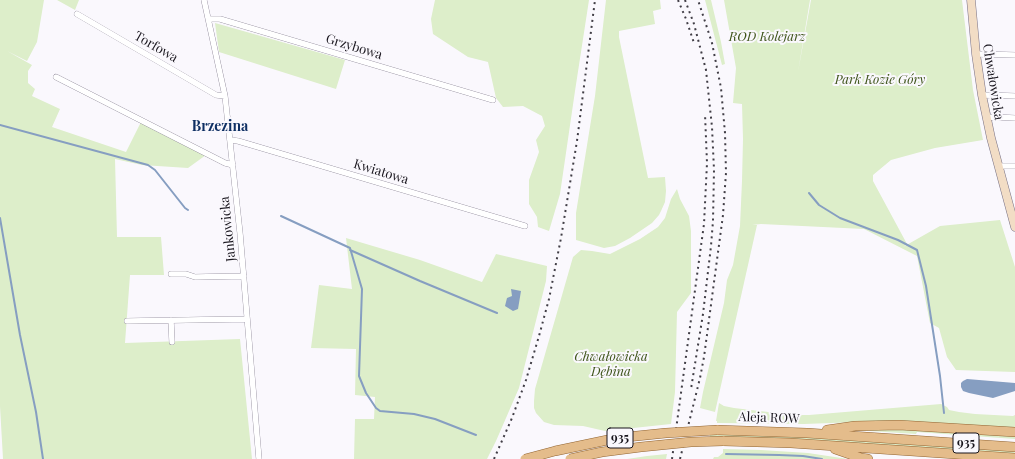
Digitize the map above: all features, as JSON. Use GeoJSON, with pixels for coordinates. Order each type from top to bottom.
{"type":"FeatureCollection","features":[{"type":"Feature","properties":{"kind":"main road","name":"Chwałowicka"},"geometry":{"type":"LineString","coordinates":[[971,0],[976,54],[986,118],[1013,213],[1015,227]]}},
{"type":"Feature","properties":{"kind":"main road"},"geometry":{"type":"LineString","coordinates":[[807,433],[855,426],[884,425],[912,425],[1015,432]]}},
{"type":"Feature","properties":{"kind":"main road","name":"Aleja ROW"},"geometry":{"type":"LineString","coordinates":[[525,459],[567,448],[617,438],[717,430],[807,433],[1015,447]]}},
{"type":"Feature","properties":{"kind":"main road","name":"Aleja ROW"},"geometry":{"type":"LineString","coordinates":[[570,459],[602,452],[641,447],[691,442],[723,441],[824,445],[1015,458]]}},
{"type":"Feature","properties":{"kind":"main road"},"geometry":{"type":"LineString","coordinates":[[824,445],[868,459]]}},
{"type":"Feature","properties":{"kind":"street","name":"Jankowicka"},"geometry":{"type":"LineString","coordinates":[[204,0],[225,96],[244,276],[259,459]]}},
{"type":"Feature","properties":{"kind":"street","name":"Torfowa"},"geometry":{"type":"LineString","coordinates":[[77,14],[216,95],[225,96]]}},
{"type":"Feature","properties":{"kind":"street","name":"Grzybowa"},"geometry":{"type":"LineString","coordinates":[[209,19],[220,19],[493,100]]}},
{"type":"Feature","properties":{"kind":"street"},"geometry":{"type":"LineString","coordinates":[[976,54],[1015,55]]}},
{"type":"Feature","properties":{"kind":"street"},"geometry":{"type":"LineString","coordinates":[[56,76],[225,163],[233,165]]}},
{"type":"Feature","properties":{"kind":"street"},"geometry":{"type":"LineString","coordinates":[[982,95],[1015,96]]}},
{"type":"Feature","properties":{"kind":"street"},"geometry":{"type":"LineString","coordinates":[[986,118],[1015,118]]}},
{"type":"Feature","properties":{"kind":"street","name":"Kwiatowa"},"geometry":{"type":"LineString","coordinates":[[230,140],[238,141],[525,226]]}},
{"type":"Feature","properties":{"kind":"street"},"geometry":{"type":"LineString","coordinates":[[999,166],[1015,166]]}},
{"type":"Feature","properties":{"kind":"street"},"geometry":{"type":"LineString","coordinates":[[171,274],[186,274],[195,277],[244,276]]}},
{"type":"Feature","properties":{"kind":"street"},"geometry":{"type":"LineString","coordinates":[[127,321],[247,319]]}},
{"type":"Feature","properties":{"kind":"street"},"geometry":{"type":"LineString","coordinates":[[171,320],[172,342]]}},
{"type":"Feature","properties":{"kind":"green space"},"geometry":{"type":"Polygon","coordinates":[[[0,0],[44,0],[37,42],[27,61],[7,51],[32,65],[28,71],[28,83],[35,89],[32,96],[60,109],[52,127],[126,152],[141,122],[206,155],[188,168],[142,165],[115,159],[117,237],[161,237],[164,275],[130,275],[125,343],[240,339],[252,459],[3,459],[0,406],[0,0]]]}},
{"type":"Feature","properties":{"kind":"green space"},"geometry":{"type":"Polygon","coordinates":[[[57,0],[79,0],[75,10],[57,0]]]}},
{"type":"Feature","properties":{"kind":"green space"},"geometry":{"type":"Polygon","coordinates":[[[435,0],[589,0],[560,194],[549,231],[538,227],[537,217],[529,204],[529,180],[539,152],[536,140],[545,126],[542,116],[523,106],[503,107],[496,98],[488,62],[468,57],[433,34],[431,19],[435,0]]]}},
{"type":"Feature","properties":{"kind":"green space"},"geometry":{"type":"Polygon","coordinates":[[[606,0],[660,0],[661,9],[653,11],[655,24],[619,31],[619,37],[648,178],[665,177],[666,191],[665,202],[659,215],[652,223],[615,246],[604,248],[576,240],[576,213],[595,96],[606,0]]]}},
{"type":"Feature","properties":{"kind":"green space"},"geometry":{"type":"Polygon","coordinates":[[[705,0],[711,0],[725,64],[722,65],[705,0]]]}},
{"type":"Feature","properties":{"kind":"green space","name":"Park Kozie Góry"},"geometry":{"type":"Polygon","coordinates":[[[724,0],[810,0],[798,72],[811,0],[962,0],[973,90],[983,140],[935,148],[891,160],[873,175],[873,181],[907,244],[903,247],[940,226],[1000,220],[1015,267],[1015,372],[956,370],[947,357],[939,328],[930,323],[917,256],[864,229],[761,224],[752,225],[757,225],[715,412],[700,408],[724,303],[727,280],[733,265],[740,226],[743,139],[742,104],[733,103],[736,68],[724,0]]]}},
{"type":"Feature","properties":{"kind":"green space"},"geometry":{"type":"Polygon","coordinates":[[[215,23],[345,60],[336,89],[219,52],[215,23]]]}},
{"type":"Feature","properties":{"kind":"green space","name":"Chwałowicka Dębina"},"geometry":{"type":"Polygon","coordinates":[[[677,189],[680,199],[689,216],[691,231],[691,293],[677,312],[675,392],[671,424],[605,431],[583,426],[554,425],[544,422],[536,413],[534,408],[535,389],[573,257],[581,250],[610,254],[640,239],[658,227],[665,218],[671,199],[677,189]]]}},
{"type":"Feature","properties":{"kind":"green space"},"geometry":{"type":"Polygon","coordinates":[[[346,238],[420,260],[482,282],[496,254],[547,266],[546,281],[519,388],[487,459],[354,459],[355,419],[374,419],[375,397],[355,395],[356,349],[311,348],[319,285],[352,289],[346,238]]]}},
{"type":"Feature","properties":{"kind":"green space"},"geometry":{"type":"Polygon","coordinates":[[[719,403],[724,406],[734,408],[794,415],[941,404],[949,410],[959,412],[1015,415],[1015,428],[886,421],[804,424],[717,423],[719,403]]]}},
{"type":"Feature","properties":{"kind":"green space"},"geometry":{"type":"Polygon","coordinates":[[[885,428],[1015,435],[1015,439],[917,432],[916,434],[855,430],[885,428]]]}},
{"type":"Feature","properties":{"kind":"green space"},"geometry":{"type":"Polygon","coordinates":[[[731,434],[1015,451],[1015,454],[710,438],[710,435],[731,434]]]}},
{"type":"Feature","properties":{"kind":"green space"},"geometry":{"type":"Polygon","coordinates":[[[723,449],[808,453],[848,459],[713,459],[714,457],[718,457],[723,453],[723,449]]]}},
{"type":"Feature","properties":{"kind":"green space"},"geometry":{"type":"Polygon","coordinates":[[[667,454],[666,459],[627,459],[647,456],[667,454]]]}},
{"type":"Feature","properties":{"kind":"water"},"geometry":{"type":"Polygon","coordinates":[[[511,289],[521,291],[518,309],[513,311],[505,306],[507,298],[512,296],[511,289]]]}},
{"type":"Feature","properties":{"kind":"water"},"geometry":{"type":"Polygon","coordinates":[[[967,379],[1015,383],[1015,391],[993,398],[969,393],[963,391],[961,387],[961,383],[967,379]]]}},
{"type":"Feature","properties":{"kind":"waterway"},"geometry":{"type":"LineString","coordinates":[[0,125],[148,165],[155,170],[188,210]]}},
{"type":"Feature","properties":{"kind":"waterway"},"geometry":{"type":"LineString","coordinates":[[809,193],[819,205],[840,218],[898,240],[917,250],[926,286],[940,376],[944,413]]}},
{"type":"Feature","properties":{"kind":"waterway"},"geometry":{"type":"LineString","coordinates":[[281,216],[350,248],[362,289],[359,376],[366,393],[376,408],[380,411],[414,414],[435,419],[476,435]]}},
{"type":"Feature","properties":{"kind":"waterway"},"geometry":{"type":"LineString","coordinates":[[0,218],[20,335],[36,412],[43,459]]}},
{"type":"Feature","properties":{"kind":"waterway"},"geometry":{"type":"LineString","coordinates":[[350,250],[497,313]]}},
{"type":"Feature","properties":{"kind":"waterway"},"geometry":{"type":"LineString","coordinates":[[726,454],[803,456],[822,459]]}},
{"type":"Feature","properties":{"kind":"railway"},"geometry":{"type":"LineString","coordinates":[[494,459],[512,418],[526,380],[549,299],[577,141],[595,0]]}},
{"type":"Feature","properties":{"kind":"railway"},"geometry":{"type":"LineString","coordinates":[[678,0],[694,43]]}},
{"type":"Feature","properties":{"kind":"railway"},"geometry":{"type":"LineString","coordinates":[[685,0],[694,24],[706,70],[712,127],[714,170],[711,246],[703,314],[691,389]]}},
{"type":"Feature","properties":{"kind":"railway"},"geometry":{"type":"LineString","coordinates":[[680,459],[704,357],[723,215],[726,173],[725,133],[721,88],[712,43],[698,0]]}},
{"type":"Feature","properties":{"kind":"railway"},"geometry":{"type":"LineString","coordinates":[[672,459],[704,224],[707,163],[705,114]]}},
{"type":"Feature","properties":{"kind":"district","name":"Brzezina"},"geometry":{"type":"Point","coordinates":[220,127]}},
{"type":"Feature","properties":{"kind":"park label","name":"ROD Kolejarz"},"geometry":{"type":"Point","coordinates":[767,37]}}]}
